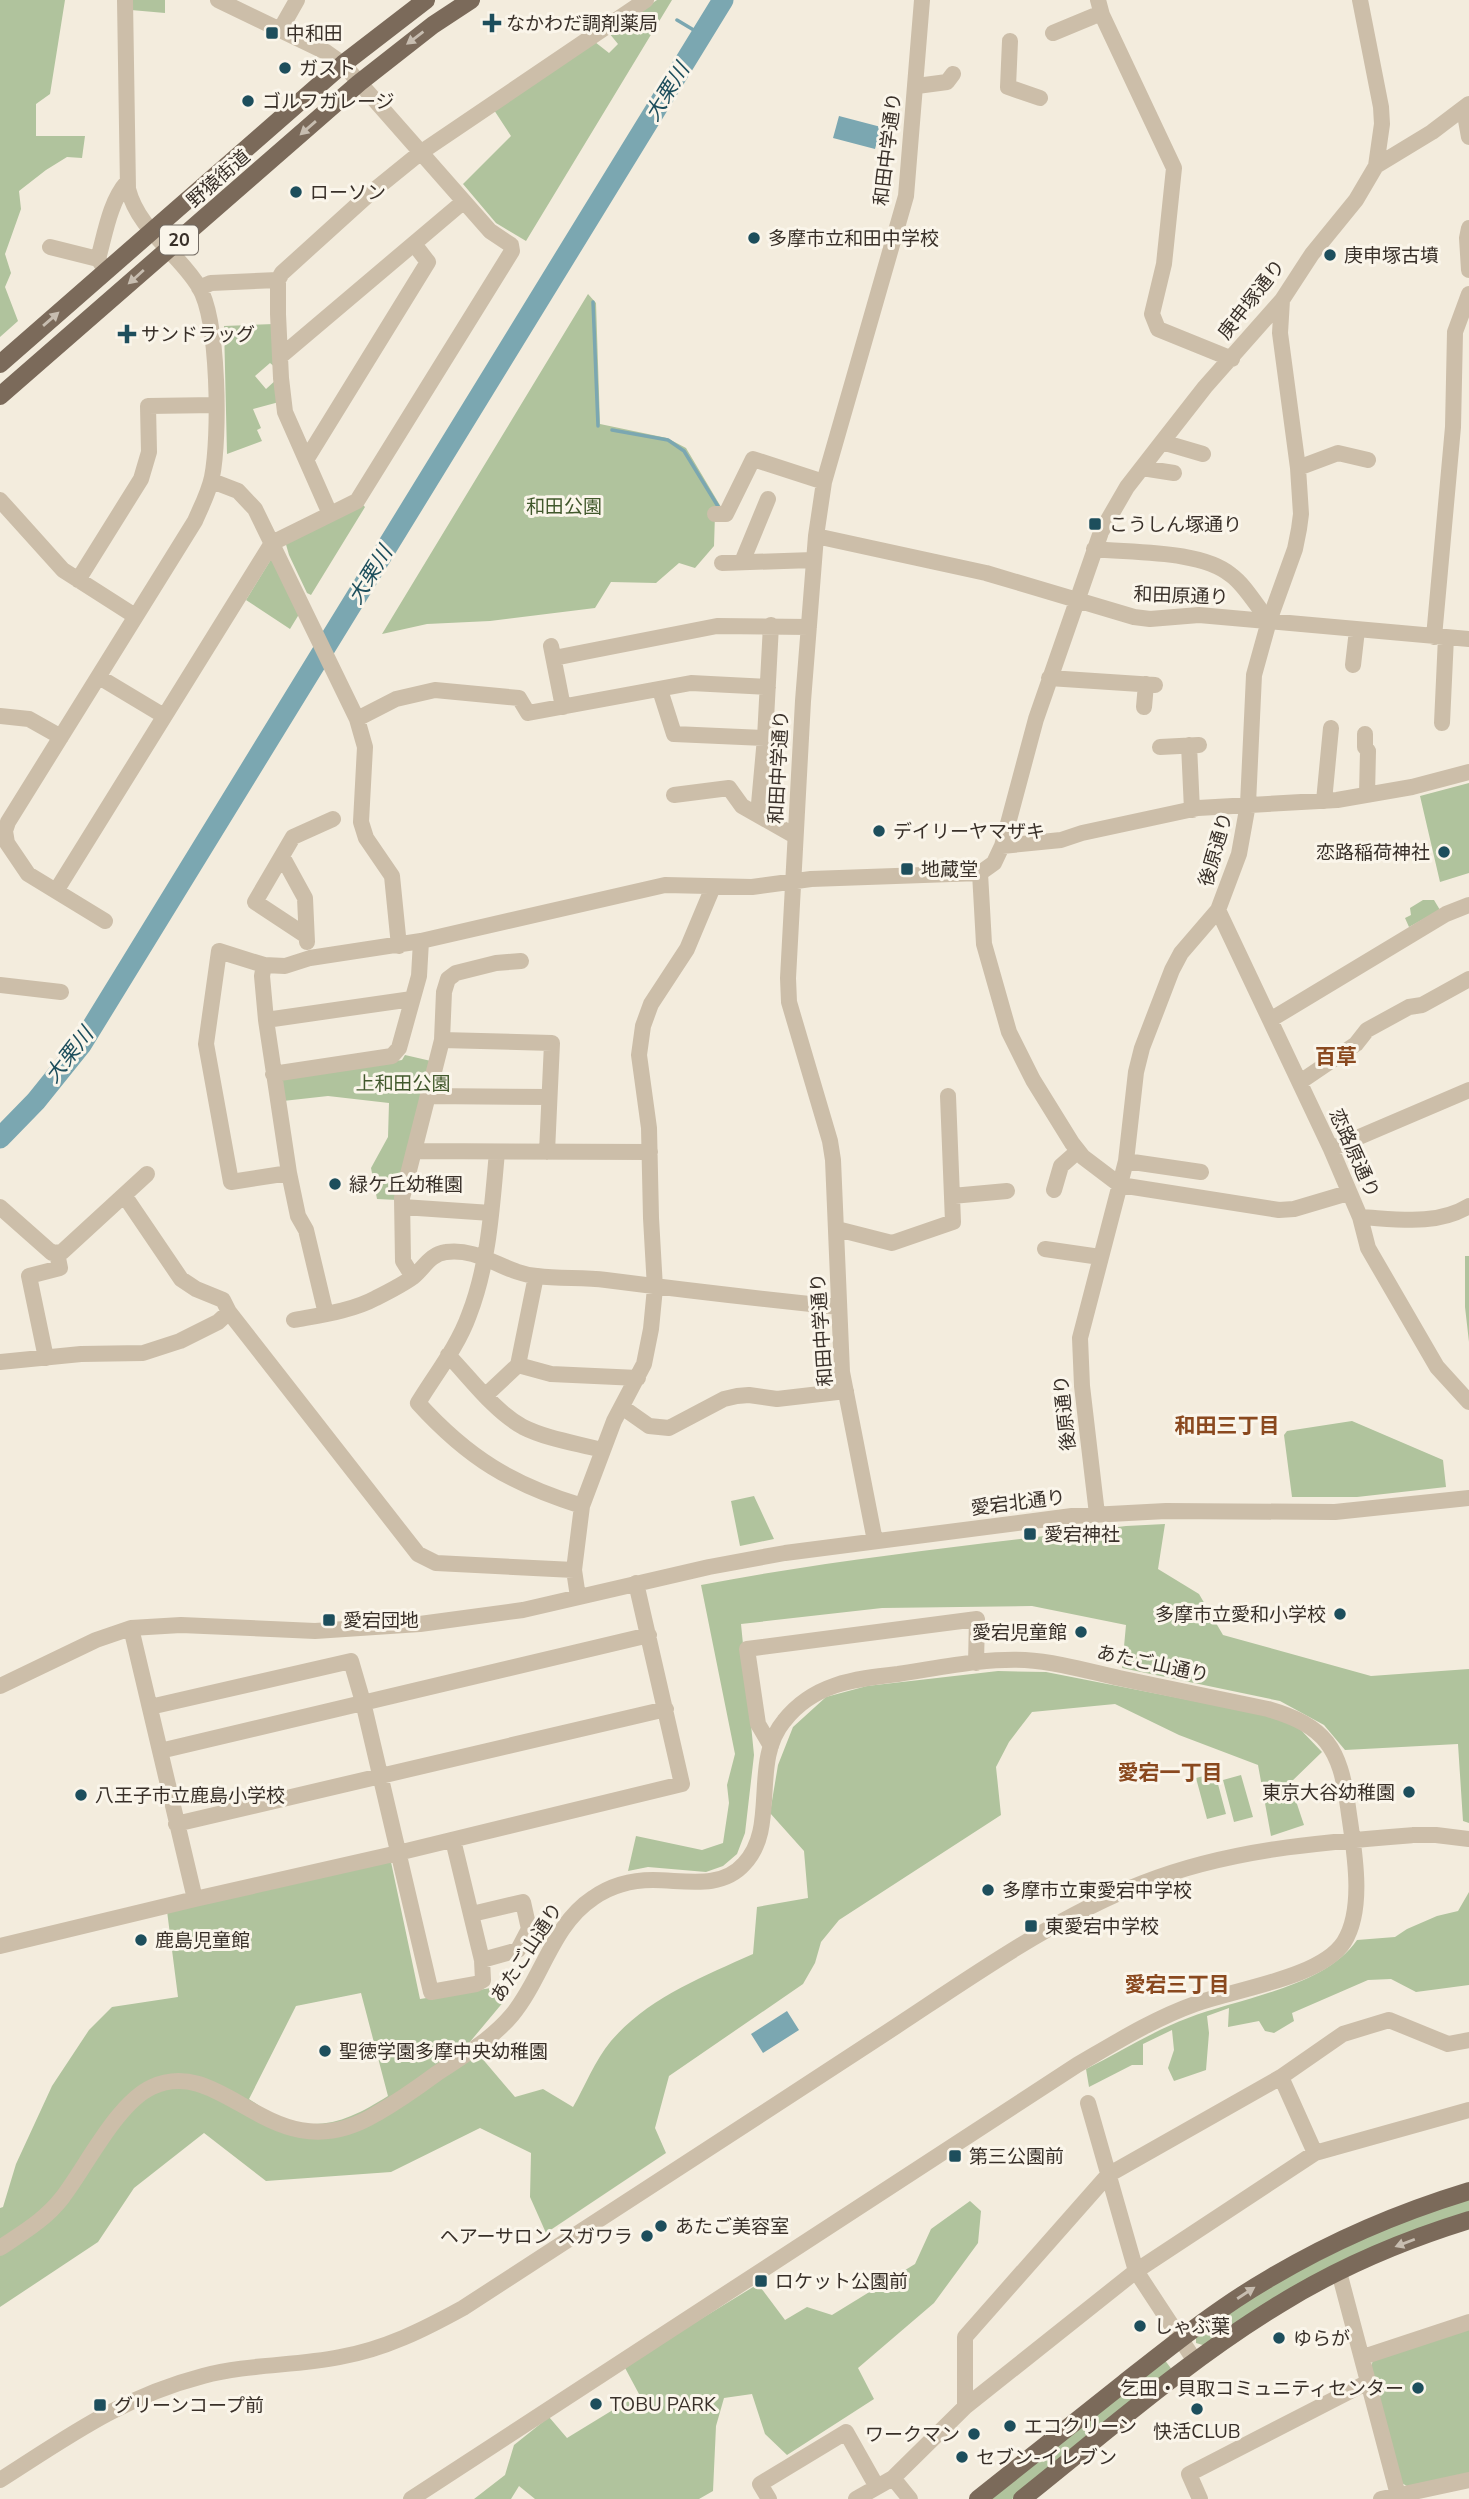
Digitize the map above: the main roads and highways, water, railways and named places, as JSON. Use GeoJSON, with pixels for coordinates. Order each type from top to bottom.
{"type":"FeatureCollection","features":[{"type":"Feature","properties":{"kind":"main road","name":"野猿街道"},"geometry":{"type":"LineString","coordinates":[[0,364],[103,264],[152,232],[343,64],[426,0]]}},
{"type":"Feature","properties":{"kind":"main road","name":"野猿街道"},"geometry":{"type":"LineString","coordinates":[[0,396],[359,83],[433,25],[471,0]]}},
{"type":"Feature","properties":{"kind":"main road"},"geometry":{"type":"LineString","coordinates":[[978,2499],[1180,2339],[1270,2277],[1384,2221],[1469,2191]]}},
{"type":"Feature","properties":{"kind":"main road"},"geometry":{"type":"LineString","coordinates":[[1022,2499],[1195,2361],[1282,2302],[1339,2272],[1402,2244],[1469,2220]]}},
{"type":"Feature","properties":{"kind":"water"},"geometry":{"type":"Polygon","coordinates":[[[839,116],[881,127],[875,149],[833,138],[839,116]]]}},
{"type":"Feature","properties":{"kind":"water"},"geometry":{"type":"Polygon","coordinates":[[[787,2011],[799,2030],[763,2053],[751,2034],[787,2011]]]}},
{"type":"Feature","properties":{"kind":"waterway","name":"大栗川"},"geometry":{"type":"LineString","coordinates":[[0,1138],[36,1101],[81,1045],[723,0]]}},
{"type":"Feature","properties":{"kind":"waterway"},"geometry":{"type":"LineString","coordinates":[[677,20],[702,35]]}},
{"type":"Feature","properties":{"kind":"waterway"},"geometry":{"type":"LineString","coordinates":[[593,302],[598,426]]}},
{"type":"Feature","properties":{"kind":"waterway"},"geometry":{"type":"LineString","coordinates":[[612,430],[668,440],[684,451],[719,508]]}},
{"type":"Feature","properties":{"kind":"place","name":"なかわだ調剤薬局"},"geometry":{"type":"Point","coordinates":[492,23]}},
{"type":"Feature","properties":{"kind":"place","name":"中和田"},"geometry":{"type":"Point","coordinates":[272,33]}},
{"type":"Feature","properties":{"kind":"place","name":"ガスト"},"geometry":{"type":"Point","coordinates":[285,68]}},
{"type":"Feature","properties":{"kind":"place","name":"ゴルフガレージ"},"geometry":{"type":"Point","coordinates":[248,101]}},
{"type":"Feature","properties":{"kind":"place","name":"ローソン"},"geometry":{"type":"Point","coordinates":[296,192]}},
{"type":"Feature","properties":{"kind":"place","name":"多摩市立和田中学校"},"geometry":{"type":"Point","coordinates":[754,238]}},
{"type":"Feature","properties":{"kind":"place","name":"庚申塚古墳"},"geometry":{"type":"Point","coordinates":[1330,255]}},
{"type":"Feature","properties":{"kind":"place","name":"サンドラッグ"},"geometry":{"type":"Point","coordinates":[127,334]}},
{"type":"Feature","properties":{"kind":"place","name":"こうしん塚通り"},"geometry":{"type":"Point","coordinates":[1095,524]}},
{"type":"Feature","properties":{"kind":"place","name":"デイリーヤマザキ"},"geometry":{"type":"Point","coordinates":[879,831]}},
{"type":"Feature","properties":{"kind":"place","name":"恋路稲荷神社"},"geometry":{"type":"Point","coordinates":[1444,852]}},
{"type":"Feature","properties":{"kind":"place","name":"地蔵堂"},"geometry":{"type":"Point","coordinates":[907,869]}},
{"type":"Feature","properties":{"kind":"place","name":"緑ケ丘幼稚園"},"geometry":{"type":"Point","coordinates":[335,1184]}},
{"type":"Feature","properties":{"kind":"place","name":"愛宕神社"},"geometry":{"type":"Point","coordinates":[1030,1534]}},
{"type":"Feature","properties":{"kind":"place","name":"多摩市立愛和小学校"},"geometry":{"type":"Point","coordinates":[1340,1614]}},
{"type":"Feature","properties":{"kind":"place","name":"愛宕団地"},"geometry":{"type":"Point","coordinates":[329,1620]}},
{"type":"Feature","properties":{"kind":"place","name":"愛宕児童館"},"geometry":{"type":"Point","coordinates":[1081,1632]}},
{"type":"Feature","properties":{"kind":"place","name":"東京大谷幼稚園"},"geometry":{"type":"Point","coordinates":[1409,1792]}},
{"type":"Feature","properties":{"kind":"place","name":"八王子市立鹿島小学校"},"geometry":{"type":"Point","coordinates":[81,1795]}},
{"type":"Feature","properties":{"kind":"place","name":"多摩市立東愛宕中学校"},"geometry":{"type":"Point","coordinates":[988,1890]}},
{"type":"Feature","properties":{"kind":"place","name":"東愛宕中学校"},"geometry":{"type":"Point","coordinates":[1031,1926]}},
{"type":"Feature","properties":{"kind":"place","name":"鹿島児童館"},"geometry":{"type":"Point","coordinates":[141,1940]}},
{"type":"Feature","properties":{"kind":"place","name":"聖徳学園多摩中央幼稚園"},"geometry":{"type":"Point","coordinates":[325,2051]}},
{"type":"Feature","properties":{"kind":"place","name":"第三公園前"},"geometry":{"type":"Point","coordinates":[955,2156]}},
{"type":"Feature","properties":{"kind":"place","name":"あたご美容室"},"geometry":{"type":"Point","coordinates":[661,2226]}},
{"type":"Feature","properties":{"kind":"place","name":"ヘアーサロン スガワラ"},"geometry":{"type":"Point","coordinates":[647,2236]}},
{"type":"Feature","properties":{"kind":"place","name":"ロケット公園前"},"geometry":{"type":"Point","coordinates":[761,2281]}},
{"type":"Feature","properties":{"kind":"place","name":"しゃぶ葉"},"geometry":{"type":"Point","coordinates":[1140,2326]}},
{"type":"Feature","properties":{"kind":"place","name":"ゆらが"},"geometry":{"type":"Point","coordinates":[1279,2338]}},
{"type":"Feature","properties":{"kind":"place","name":"乞田・貝取コミュニティセンター"},"geometry":{"type":"Point","coordinates":[1418,2388]}},
{"type":"Feature","properties":{"kind":"place","name":"TOBU PARK"},"geometry":{"type":"Point","coordinates":[596,2404]}},
{"type":"Feature","properties":{"kind":"place","name":"グリーンコープ前"},"geometry":{"type":"Point","coordinates":[100,2405]}},
{"type":"Feature","properties":{"kind":"place","name":"快活CLUB"},"geometry":{"type":"Point","coordinates":[1197,2409]}},
{"type":"Feature","properties":{"kind":"place","name":"エコクリーン"},"geometry":{"type":"Point","coordinates":[1010,2426]}},
{"type":"Feature","properties":{"kind":"place","name":"ワークマン"},"geometry":{"type":"Point","coordinates":[974,2434]}},
{"type":"Feature","properties":{"kind":"place","name":"セブン-イレブン"},"geometry":{"type":"Point","coordinates":[962,2457]}},
{"type":"Feature","properties":{"kind":"district","name":"百草"},"geometry":{"type":"Point","coordinates":[1336,1057]}},
{"type":"Feature","properties":{"kind":"district","name":"和田三丁目"},"geometry":{"type":"Point","coordinates":[1227,1426]}},
{"type":"Feature","properties":{"kind":"district","name":"愛宕一丁目"},"geometry":{"type":"Point","coordinates":[1170,1773]}},
{"type":"Feature","properties":{"kind":"district","name":"愛宕三丁目"},"geometry":{"type":"Point","coordinates":[1177,1985]}},
{"type":"Feature","properties":{"kind":"park label","name":"和田公園"},"geometry":{"type":"Point","coordinates":[564,506]}},
{"type":"Feature","properties":{"kind":"park label","name":"上和田公園"},"geometry":{"type":"Point","coordinates":[403,1083]}}]}
